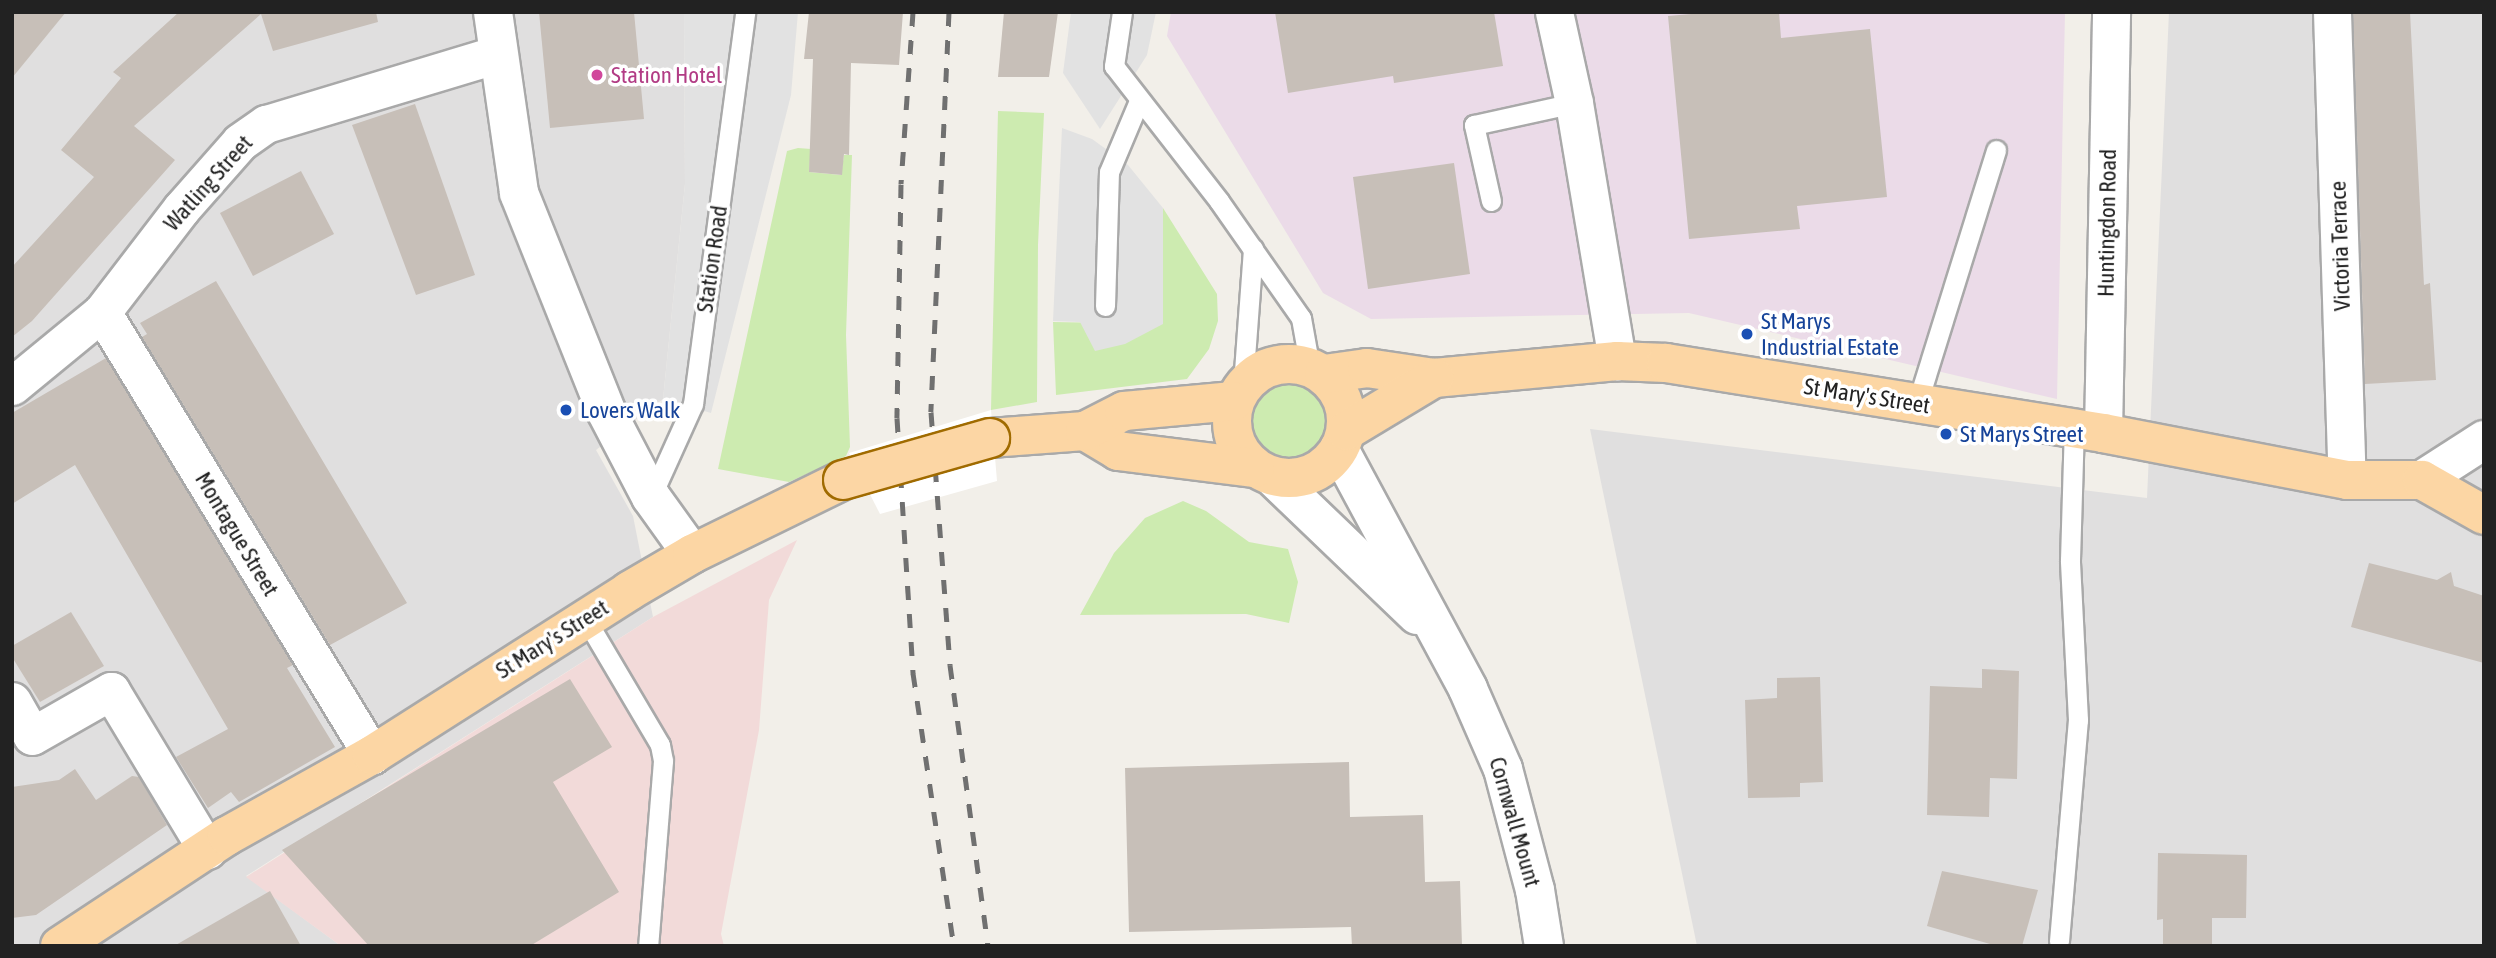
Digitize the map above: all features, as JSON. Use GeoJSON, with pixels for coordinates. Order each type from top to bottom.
{"type":"FeatureCollection","features":[{"type":"Feature","properties":{"kind":"main road","name":"St Mary's Street"},"geometry":{"type":"LineString","coordinates":[[1317,371],[1367,368],[1434,378],[1616,361],[1666,363],[2088,431],[2347,480],[2422,480]]}},
{"type":"Feature","properties":{"kind":"main road"},"geometry":{"type":"LineString","coordinates":[[1085,430],[1118,451],[1264,472],[1311,475],[1343,440],[1343,400],[1317,371],[1274,365],[1239,393],[1233,438],[1264,472]]}},
{"type":"Feature","properties":{"kind":"main road","name":"St Mary's Street"},"geometry":{"type":"LineString","coordinates":[[1343,440],[1434,378]]}},
{"type":"Feature","properties":{"kind":"main road","name":"St Mary's Street"},"geometry":{"type":"LineString","coordinates":[[60,946],[207,850],[372,755],[584,618],[692,554],[843,480],[990,438],[1085,430],[1124,411],[1239,393]]}},
{"type":"Feature","properties":{"kind":"main road"},"geometry":{"type":"LineString","coordinates":[[2422,480],[2484,515]]}},
{"type":"Feature","properties":{"kind":"street"},"geometry":{"type":"LineString","coordinates":[[493,12],[519,193],[606,411],[651,497],[692,554]]}},
{"type":"Feature","properties":{"kind":"street"},"geometry":{"type":"LineString","coordinates":[[1553,12],[1574,103],[1616,361]]}},
{"type":"Feature","properties":{"kind":"street","name":"Huntingdon Road"},"geometry":{"type":"LineString","coordinates":[[2088,431],[2111,12]]}},
{"type":"Feature","properties":{"kind":"street","name":"Victoria Terrace"},"geometry":{"type":"LineString","coordinates":[[2332,12],[2347,480]]}},
{"type":"Feature","properties":{"kind":"street","name":"Watling Street"},"geometry":{"type":"LineString","coordinates":[[12,386],[102,312],[181,209],[240,142],[266,124],[498,54]]}},
{"type":"Feature","properties":{"kind":"street","name":"Montague Street"},"geometry":{"type":"LineString","coordinates":[[102,312],[372,755]]}},
{"type":"Feature","properties":{"kind":"street","name":"Cornwall Mount"},"geometry":{"type":"LineString","coordinates":[[1343,440],[1432,629],[1468,690],[1503,769],[1535,890],[1544,946]]}},
{"type":"Feature","properties":{"kind":"street"},"geometry":{"type":"LineString","coordinates":[[2422,480],[2484,440]]}},
{"type":"Feature","properties":{"kind":"street","name":"Cornwall Mount"},"geometry":{"type":"LineString","coordinates":[[1264,472],[1432,629]]}},
{"type":"Feature","properties":{"kind":"street"},"geometry":{"type":"LineString","coordinates":[[12,701],[32,736],[111,691],[207,850]]}},
{"type":"Feature","properties":{"kind":"lane","name":"Station Road"},"geometry":{"type":"LineString","coordinates":[[651,497],[693,404],[746,12]]}},
{"type":"Feature","properties":{"kind":"lane"},"geometry":{"type":"LineString","coordinates":[[1122,12],[1114,66],[1253,248],[1301,318],[1317,371]]}},
{"type":"Feature","properties":{"kind":"lane"},"geometry":{"type":"LineString","coordinates":[[1105,306],[1110,173],[1139,101]]}},
{"type":"Feature","properties":{"kind":"lane"},"geometry":{"type":"LineString","coordinates":[[1491,201],[1474,125],[1574,103]]}},
{"type":"Feature","properties":{"kind":"lane"},"geometry":{"type":"LineString","coordinates":[[1917,404],[1996,150]]}},
{"type":"Feature","properties":{"kind":"lane"},"geometry":{"type":"LineString","coordinates":[[1239,393],[1253,248]]}},
{"type":"Feature","properties":{"kind":"lane"},"geometry":{"type":"LineString","coordinates":[[2059,941],[2078,720],[2070,560],[2088,431]]}},
{"type":"Feature","properties":{"kind":"lane"},"geometry":{"type":"LineString","coordinates":[[584,618],[660,745],[663,761],[648,946]]}},
{"type":"Feature","properties":{"kind":"shaded area"},"geometry":{"type":"Polygon","coordinates":[[[12,12],[684,12],[685,184],[663,399],[596,450],[633,516],[653,617],[246,876],[341,946],[12,946],[12,12]]]}},
{"type":"Feature","properties":{"kind":"shaded area"},"geometry":{"type":"Polygon","coordinates":[[[684,12],[798,12],[791,95],[711,413],[663,399],[685,184],[684,12]]]}},
{"type":"Feature","properties":{"kind":"shaded area"},"geometry":{"type":"Polygon","coordinates":[[[1071,12],[1156,12],[1147,55],[1100,129],[1063,73],[1071,12]]]}},
{"type":"Feature","properties":{"kind":"shaded area"},"geometry":{"type":"Polygon","coordinates":[[[1171,12],[2065,12],[2057,399],[1689,313],[1371,319],[1323,293],[1167,36],[1171,12]]]}},
{"type":"Feature","properties":{"kind":"shaded area"},"geometry":{"type":"Polygon","coordinates":[[[2169,12],[2484,12],[2484,946],[1697,946],[1590,429],[2147,498],[2169,12]]]}},
{"type":"Feature","properties":{"kind":"shaded area"},"geometry":{"type":"Polygon","coordinates":[[[1062,128],[1092,139],[1128,165],[1163,208],[1163,324],[1125,344],[1095,351],[1080,322],[1053,321],[1062,128]]]}},
{"type":"Feature","properties":{"kind":"shaded area"},"geometry":{"type":"Polygon","coordinates":[[[797,540],[769,600],[759,730],[721,934],[724,946],[341,946],[246,877],[653,617],[797,540]]]}},
{"type":"Feature","properties":{"kind":"green space"},"geometry":{"type":"Polygon","coordinates":[[[998,111],[1044,113],[1038,245],[1037,402],[991,410],[998,111]]]}},
{"type":"Feature","properties":{"kind":"green space"},"geometry":{"type":"Polygon","coordinates":[[[811,149],[809,172],[841,175],[844,155],[852,155],[846,335],[850,447],[846,456],[789,482],[718,469],[787,151],[811,149]]]}},
{"type":"Feature","properties":{"kind":"green space"},"geometry":{"type":"Polygon","coordinates":[[[1163,208],[1217,294],[1218,321],[1209,349],[1187,379],[1056,395],[1053,322],[1163,324],[1163,208]]]}},
{"type":"Feature","properties":{"kind":"green space"},"geometry":{"type":"Polygon","coordinates":[[[1290,379],[1306,382],[1319,391],[1328,404],[1331,420],[1328,436],[1319,449],[1306,458],[1290,461],[1274,458],[1261,449],[1252,436],[1249,420],[1252,404],[1261,391],[1274,382],[1290,379]]]}},
{"type":"Feature","properties":{"kind":"green space"},"geometry":{"type":"Polygon","coordinates":[[[1183,501],[1206,511],[1249,542],[1288,549],[1298,582],[1289,623],[1246,614],[1080,615],[1114,553],[1145,518],[1183,501]]]}},
{"type":"Feature","properties":{"kind":"pier"},"geometry":{"type":"Polygon","coordinates":[[[991,410],[997,481],[880,514],[849,453],[991,410]]]}},
{"type":"Feature","properties":{"kind":"building"},"geometry":{"type":"Polygon","coordinates":[[[12,12],[66,12],[12,78],[12,12]]]}},
{"type":"Feature","properties":{"kind":"building"},"geometry":{"type":"Polygon","coordinates":[[[179,12],[376,12],[378,22],[273,51],[261,14],[134,126],[175,160],[32,321],[12,337],[12,267],[94,177],[61,150],[121,78],[113,72],[179,12]]]}},
{"type":"Feature","properties":{"kind":"building"},"geometry":{"type":"Polygon","coordinates":[[[539,12],[634,12],[644,119],[550,128],[539,12]]]}},
{"type":"Feature","properties":{"kind":"building"},"geometry":{"type":"Polygon","coordinates":[[[809,12],[903,12],[899,65],[851,63],[849,155],[844,154],[842,175],[809,172],[813,59],[804,59],[809,12]]]}},
{"type":"Feature","properties":{"kind":"building"},"geometry":{"type":"Polygon","coordinates":[[[1004,12],[1058,12],[1049,77],[998,77],[1004,12]]]}},
{"type":"Feature","properties":{"kind":"building"},"geometry":{"type":"Polygon","coordinates":[[[1275,12],[1494,12],[1503,66],[1394,83],[1393,76],[1288,93],[1275,12]]]}},
{"type":"Feature","properties":{"kind":"building"},"geometry":{"type":"Polygon","coordinates":[[[1714,12],[1779,12],[1781,38],[1870,29],[1887,197],[1797,206],[1800,229],[1689,239],[1668,16],[1714,12]]]}},
{"type":"Feature","properties":{"kind":"building"},"geometry":{"type":"Polygon","coordinates":[[[2353,12],[2410,12],[2424,285],[2430,283],[2436,380],[2365,384],[2353,12]]]}},
{"type":"Feature","properties":{"kind":"building"},"geometry":{"type":"Polygon","coordinates":[[[415,104],[475,275],[416,295],[352,125],[415,104]]]}},
{"type":"Feature","properties":{"kind":"building"},"geometry":{"type":"Polygon","coordinates":[[[1454,163],[1470,274],[1368,289],[1353,177],[1454,163]]]}},
{"type":"Feature","properties":{"kind":"building"},"geometry":{"type":"Polygon","coordinates":[[[301,171],[334,234],[253,276],[220,213],[301,171]]]}},
{"type":"Feature","properties":{"kind":"building"},"geometry":{"type":"Polygon","coordinates":[[[216,281],[407,603],[330,645],[142,337],[147,334],[140,323],[216,281]]]}},
{"type":"Feature","properties":{"kind":"building"},"geometry":{"type":"Polygon","coordinates":[[[106,358],[293,665],[287,668],[335,747],[239,802],[231,792],[208,808],[176,757],[228,729],[75,465],[12,504],[12,413],[106,358]]]}},
{"type":"Feature","properties":{"kind":"building"},"geometry":{"type":"Polygon","coordinates":[[[2369,563],[2437,580],[2451,572],[2454,586],[2484,596],[2484,663],[2351,627],[2369,563]]]}},
{"type":"Feature","properties":{"kind":"building"},"geometry":{"type":"Polygon","coordinates":[[[71,612],[104,666],[40,702],[12,657],[12,646],[71,612]]]}},
{"type":"Feature","properties":{"kind":"building"},"geometry":{"type":"Polygon","coordinates":[[[1982,669],[2019,671],[2017,779],[1990,778],[1989,817],[1927,815],[1930,686],[1982,688],[1982,669]]]}},
{"type":"Feature","properties":{"kind":"building"},"geometry":{"type":"Polygon","coordinates":[[[1820,677],[1823,782],[1800,783],[1800,797],[1748,798],[1745,700],[1777,698],[1777,678],[1820,677]]]}},
{"type":"Feature","properties":{"kind":"building"},"geometry":{"type":"Polygon","coordinates":[[[570,679],[612,747],[553,782],[619,892],[530,946],[369,946],[282,850],[570,679]]]}},
{"type":"Feature","properties":{"kind":"building"},"geometry":{"type":"Polygon","coordinates":[[[1349,762],[1350,817],[1423,815],[1425,882],[1460,881],[1462,946],[1352,946],[1351,927],[1129,932],[1125,768],[1349,762]]]}},
{"type":"Feature","properties":{"kind":"building"},"geometry":{"type":"Polygon","coordinates":[[[75,769],[96,800],[132,776],[139,777],[167,825],[36,915],[12,918],[12,787],[59,780],[75,769]]]}},
{"type":"Feature","properties":{"kind":"building"},"geometry":{"type":"Polygon","coordinates":[[[2158,853],[2247,855],[2246,918],[2212,918],[2212,946],[2163,946],[2163,919],[2157,920],[2158,853]]]}},
{"type":"Feature","properties":{"kind":"building"},"geometry":{"type":"Polygon","coordinates":[[[1942,871],[2038,890],[2022,946],[1997,946],[1927,926],[1942,871]]]}},
{"type":"Feature","properties":{"kind":"building"},"geometry":{"type":"Polygon","coordinates":[[[270,891],[301,946],[174,946],[270,891]]]}},
{"type":"Feature","properties":{"kind":"railway"},"geometry":{"type":"LineString","coordinates":[[913,12],[901,184],[897,418],[913,673],[954,946]]}},
{"type":"Feature","properties":{"kind":"railway"},"geometry":{"type":"LineString","coordinates":[[949,12],[931,412],[950,665],[988,946]]}},
{"type":"Feature","properties":{"kind":"place","name":"Station Hotel"},"geometry":{"type":"Point","coordinates":[597,75]}},
{"type":"Feature","properties":{"kind":"place","name":"St Marys Industrial Estate"},"geometry":{"type":"Point","coordinates":[1747,334]}},
{"type":"Feature","properties":{"kind":"place","name":"Lovers Walk"},"geometry":{"type":"Point","coordinates":[566,410]}},
{"type":"Feature","properties":{"kind":"place","name":"St Marys Street"},"geometry":{"type":"Point","coordinates":[1946,434]}}]}
